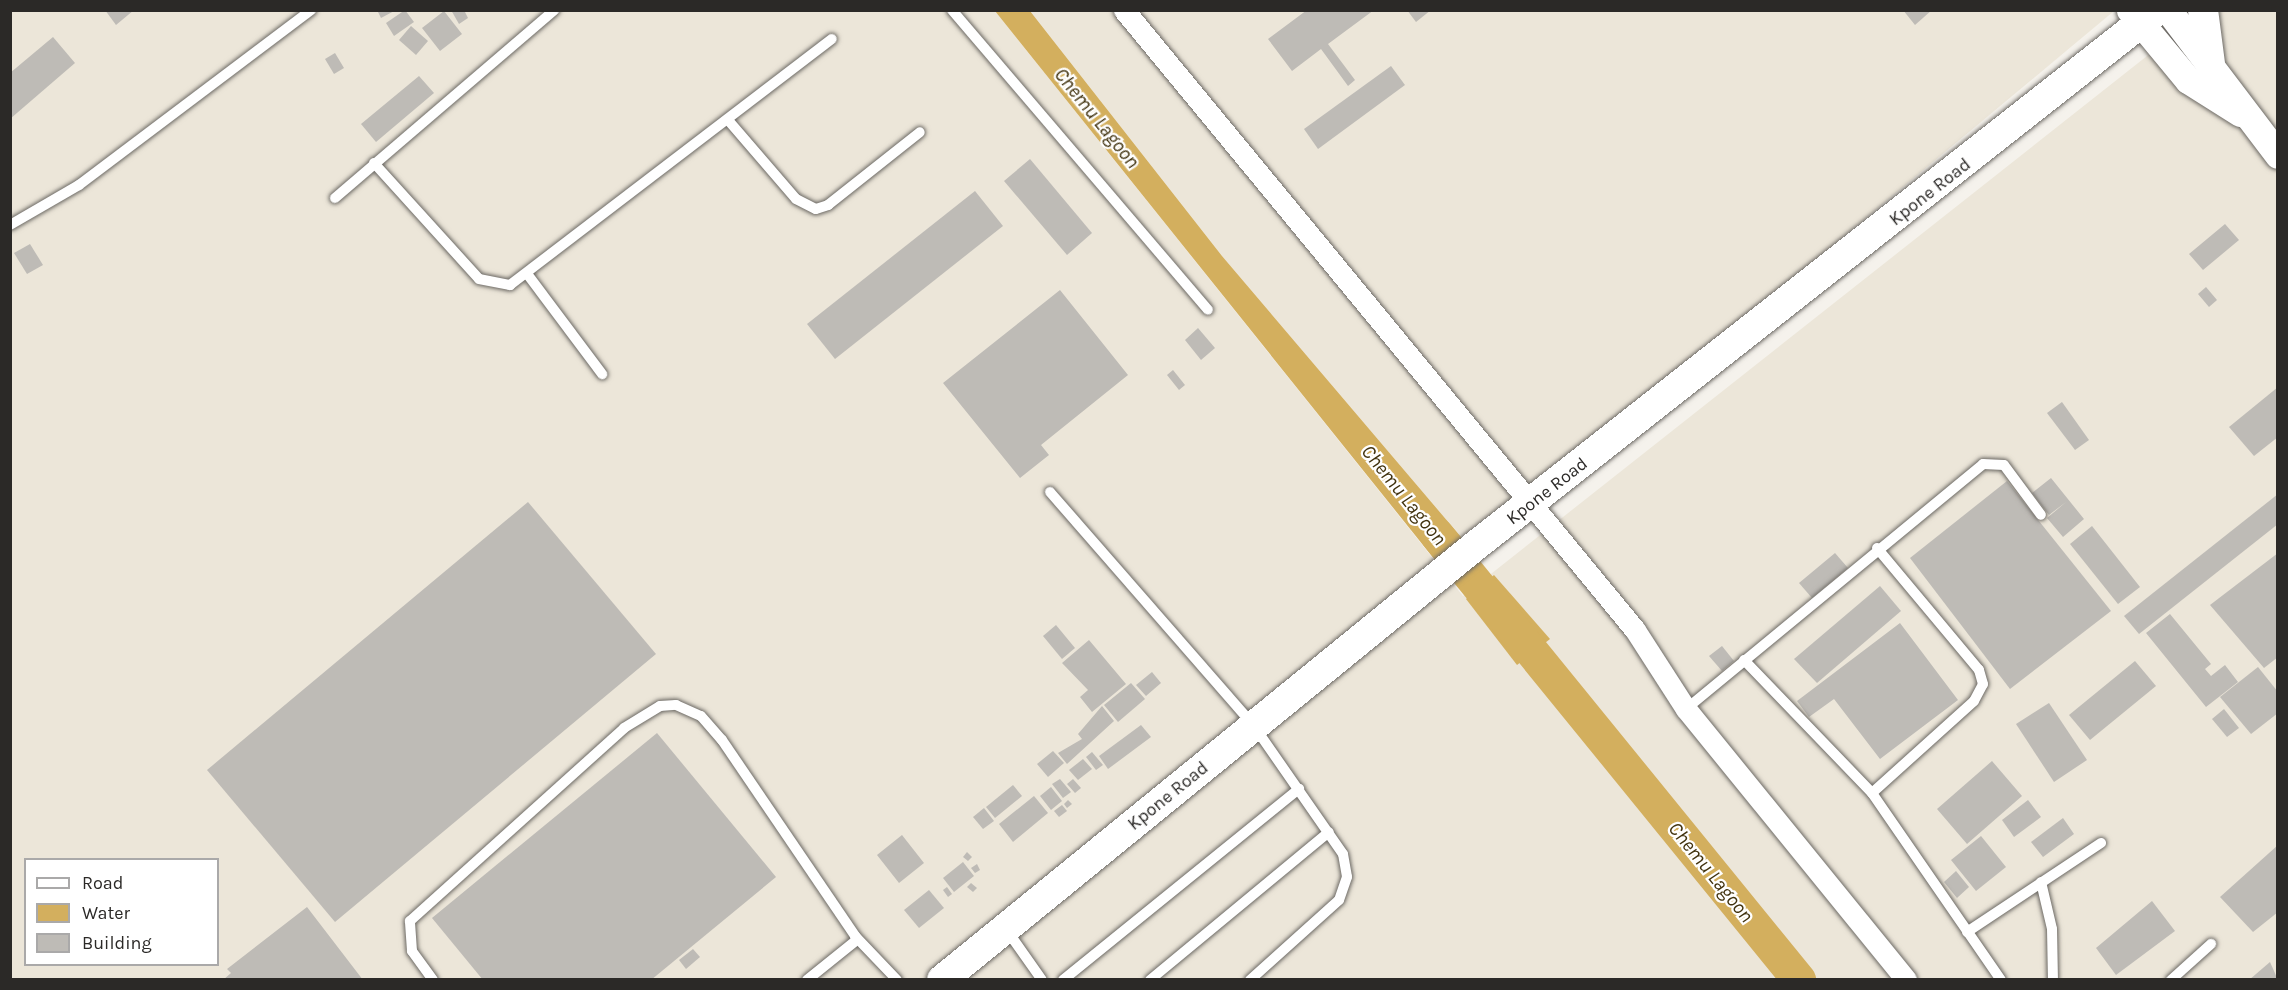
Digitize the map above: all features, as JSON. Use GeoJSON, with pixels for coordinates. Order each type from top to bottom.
{"type":"FeatureCollection","features":[{"type":"Feature","properties":{"kind":"main road"},"geometry":{"type":"LineString","coordinates":[[2203,10],[2210,64]]}},
{"type":"Feature","properties":{"kind":"main road","name":"Kpone Road"},"geometry":{"type":"LineString","coordinates":[[942,980],[1475,546],[1531,505],[2142,16]]}},
{"type":"Feature","properties":{"kind":"street"},"geometry":{"type":"LineString","coordinates":[[1124,10],[1635,630],[1686,709],[1906,980]]}},
{"type":"Feature","properties":{"kind":"street"},"geometry":{"type":"LineString","coordinates":[[2168,10],[2277,154]]}},
{"type":"Feature","properties":{"kind":"street"},"geometry":{"type":"LineString","coordinates":[[2142,16],[2188,80],[2249,118]]}},
{"type":"Feature","properties":{"kind":"lane"},"geometry":{"type":"LineString","coordinates":[[10,225],[79,185],[311,10]]}},
{"type":"Feature","properties":{"kind":"lane"},"geometry":{"type":"LineString","coordinates":[[334,198],[554,10]]}},
{"type":"Feature","properties":{"kind":"lane"},"geometry":{"type":"LineString","coordinates":[[952,10],[1208,310]]}},
{"type":"Feature","properties":{"kind":"lane"},"geometry":{"type":"LineString","coordinates":[[374,164],[479,279],[510,285],[528,275],[832,39]]}},
{"type":"Feature","properties":{"kind":"lane"},"geometry":{"type":"LineString","coordinates":[[728,120],[796,199],[816,209],[828,205],[920,132]]}},
{"type":"Feature","properties":{"kind":"lane"},"geometry":{"type":"LineString","coordinates":[[528,275],[602,374]]}},
{"type":"Feature","properties":{"kind":"lane"},"geometry":{"type":"LineString","coordinates":[[1686,709],[1876,549],[1983,464],[2004,465],[2041,515]]}},
{"type":"Feature","properties":{"kind":"lane"},"geometry":{"type":"LineString","coordinates":[[1050,492],[1254,726],[1343,854],[1347,877],[1339,900],[1250,980]]}},
{"type":"Feature","properties":{"kind":"lane"},"geometry":{"type":"LineString","coordinates":[[1872,793],[1974,701],[1983,684],[1979,670],[1876,549]]}},
{"type":"Feature","properties":{"kind":"lane"},"geometry":{"type":"LineString","coordinates":[[1744,660],[1872,793],[2001,980]]}},
{"type":"Feature","properties":{"kind":"lane"},"geometry":{"type":"LineString","coordinates":[[434,980],[412,951],[410,921],[624,728],[660,706],[676,705],[701,716],[722,740],[858,939],[897,980]]}},
{"type":"Feature","properties":{"kind":"lane"},"geometry":{"type":"LineString","coordinates":[[1063,980],[1299,789]]}},
{"type":"Feature","properties":{"kind":"lane"},"geometry":{"type":"LineString","coordinates":[[1150,980],[1329,832]]}},
{"type":"Feature","properties":{"kind":"lane"},"geometry":{"type":"LineString","coordinates":[[1967,932],[2101,843]]}},
{"type":"Feature","properties":{"kind":"lane"},"geometry":{"type":"LineString","coordinates":[[2041,882],[2052,929],[2053,980]]}},
{"type":"Feature","properties":{"kind":"lane"},"geometry":{"type":"LineString","coordinates":[[1006,928],[1042,980]]}},
{"type":"Feature","properties":{"kind":"lane"},"geometry":{"type":"LineString","coordinates":[[807,980],[858,939]]}},
{"type":"Feature","properties":{"kind":"lane"},"geometry":{"type":"LineString","coordinates":[[2170,980],[2211,944]]}},
{"type":"Feature","properties":{"kind":"shaded area"},"geometry":{"type":"Polygon","coordinates":[[[10,11],[995,11],[1463,596],[2204,11],[2277,11],[2277,979],[11,979],[10,11]]]}},
{"type":"Feature","properties":{"kind":"shaded area"},"geometry":{"type":"Polygon","coordinates":[[[1030,11],[2114,11],[1728,333],[1461,537],[1222,256],[1030,11]]]}},
{"type":"Feature","properties":{"kind":"water"},"geometry":{"type":"Polygon","coordinates":[[[995,11],[1030,11],[1222,256],[1461,537],[1435,560],[995,11]]]}},
{"type":"Feature","properties":{"kind":"water"},"geometry":{"type":"Polygon","coordinates":[[[1494,575],[1550,639],[1517,665],[1466,599],[1494,575]]]}},
{"type":"Feature","properties":{"kind":"building"},"geometry":{"type":"Polygon","coordinates":[[[105,10],[134,10],[116,25],[105,10]]]}},
{"type":"Feature","properties":{"kind":"building"},"geometry":{"type":"Polygon","coordinates":[[[377,10],[396,10],[381,18],[377,10]]]}},
{"type":"Feature","properties":{"kind":"building"},"geometry":{"type":"Polygon","coordinates":[[[405,10],[414,22],[394,36],[386,23],[405,10]]]}},
{"type":"Feature","properties":{"kind":"building"},"geometry":{"type":"Polygon","coordinates":[[[451,10],[464,10],[468,18],[459,24],[451,10]]]}},
{"type":"Feature","properties":{"kind":"building"},"geometry":{"type":"Polygon","coordinates":[[[1307,10],[1374,10],[1328,44],[1355,80],[1348,86],[1321,49],[1292,71],[1268,39],[1307,10]]]}},
{"type":"Feature","properties":{"kind":"building"},"geometry":{"type":"Polygon","coordinates":[[[1407,10],[1431,10],[1416,22],[1407,10]]]}},
{"type":"Feature","properties":{"kind":"building"},"geometry":{"type":"Polygon","coordinates":[[[1903,10],[1932,10],[1915,25],[1903,10]]]}},
{"type":"Feature","properties":{"kind":"building"},"geometry":{"type":"Polygon","coordinates":[[[444,11],[462,34],[440,51],[422,28],[444,11]]]}},
{"type":"Feature","properties":{"kind":"building"},"geometry":{"type":"Polygon","coordinates":[[[411,26],[428,41],[416,55],[399,40],[411,26]]]}},
{"type":"Feature","properties":{"kind":"building"},"geometry":{"type":"Polygon","coordinates":[[[53,37],[75,63],[10,119],[10,73],[53,37]]]}},
{"type":"Feature","properties":{"kind":"building"},"geometry":{"type":"Polygon","coordinates":[[[335,53],[344,68],[334,74],[325,59],[335,53]]]}},
{"type":"Feature","properties":{"kind":"building"},"geometry":{"type":"Polygon","coordinates":[[[1391,66],[1405,85],[1318,149],[1304,129],[1391,66]]]}},
{"type":"Feature","properties":{"kind":"building"},"geometry":{"type":"Polygon","coordinates":[[[419,76],[434,93],[376,142],[361,124],[419,76]]]}},
{"type":"Feature","properties":{"kind":"building"},"geometry":{"type":"Polygon","coordinates":[[[1030,159],[1092,233],[1067,255],[1004,181],[1030,159]]]}},
{"type":"Feature","properties":{"kind":"building"},"geometry":{"type":"Polygon","coordinates":[[[975,191],[1003,226],[835,359],[807,324],[975,191]]]}},
{"type":"Feature","properties":{"kind":"building"},"geometry":{"type":"Polygon","coordinates":[[[2225,224],[2239,240],[2203,270],[2189,254],[2225,224]]]}},
{"type":"Feature","properties":{"kind":"building"},"geometry":{"type":"Polygon","coordinates":[[[30,244],[43,265],[27,274],[14,253],[30,244]]]}},
{"type":"Feature","properties":{"kind":"building"},"geometry":{"type":"Polygon","coordinates":[[[2206,287],[2217,300],[2209,307],[2198,294],[2206,287]]]}},
{"type":"Feature","properties":{"kind":"building"},"geometry":{"type":"Polygon","coordinates":[[[1060,290],[1128,375],[1041,445],[1049,455],[1020,478],[943,383],[1060,290]]]}},
{"type":"Feature","properties":{"kind":"building"},"geometry":{"type":"Polygon","coordinates":[[[1198,328],[1215,348],[1201,360],[1185,340],[1198,328]]]}},
{"type":"Feature","properties":{"kind":"building"},"geometry":{"type":"Polygon","coordinates":[[[1173,370],[1185,385],[1179,390],[1167,375],[1173,370]]]}},
{"type":"Feature","properties":{"kind":"building"},"geometry":{"type":"Polygon","coordinates":[[[2278,387],[2278,437],[2254,456],[2229,427],[2278,387]]]}},
{"type":"Feature","properties":{"kind":"building"},"geometry":{"type":"Polygon","coordinates":[[[2062,402],[2089,440],[2075,450],[2047,413],[2062,402]]]}},
{"type":"Feature","properties":{"kind":"building"},"geometry":{"type":"Polygon","coordinates":[[[2051,478],[2084,519],[2063,537],[2047,518],[2066,502],[2049,515],[2032,493],[2051,478]]]}},
{"type":"Feature","properties":{"kind":"building"},"geometry":{"type":"Polygon","coordinates":[[[2007,481],[2111,611],[2010,689],[1910,558],[2007,481]]]}},
{"type":"Feature","properties":{"kind":"building"},"geometry":{"type":"Polygon","coordinates":[[[2278,494],[2278,524],[2139,634],[2124,616],[2278,494]]]}},
{"type":"Feature","properties":{"kind":"building"},"geometry":{"type":"Polygon","coordinates":[[[528,502],[656,654],[335,922],[207,770],[528,502]]]}},
{"type":"Feature","properties":{"kind":"building"},"geometry":{"type":"Polygon","coordinates":[[[2092,526],[2140,587],[2118,604],[2070,544],[2092,526]]]}},
{"type":"Feature","properties":{"kind":"building"},"geometry":{"type":"Polygon","coordinates":[[[1835,553],[1848,568],[1812,598],[1799,583],[1835,553]]]}},
{"type":"Feature","properties":{"kind":"building"},"geometry":{"type":"Polygon","coordinates":[[[2278,553],[2278,657],[2264,668],[2210,605],[2278,553]]]}},
{"type":"Feature","properties":{"kind":"building"},"geometry":{"type":"Polygon","coordinates":[[[1880,586],[1901,611],[1817,683],[1794,659],[1880,586]]]}},
{"type":"Feature","properties":{"kind":"building"},"geometry":{"type":"Polygon","coordinates":[[[2170,614],[2211,664],[2205,669],[2211,676],[2225,665],[2238,682],[2206,707],[2146,633],[2170,614]]]}},
{"type":"Feature","properties":{"kind":"building"},"geometry":{"type":"Polygon","coordinates":[[[1900,623],[1958,700],[1880,759],[1834,699],[1809,717],[1797,701],[1900,623]]]}},
{"type":"Feature","properties":{"kind":"building"},"geometry":{"type":"Polygon","coordinates":[[[1056,625],[1075,648],[1062,659],[1043,636],[1056,625]]]}},
{"type":"Feature","properties":{"kind":"building"},"geometry":{"type":"Polygon","coordinates":[[[1089,640],[1126,684],[1092,712],[1080,697],[1088,690],[1062,663],[1089,640]]]}},
{"type":"Feature","properties":{"kind":"building"},"geometry":{"type":"Polygon","coordinates":[[[1722,646],[1734,661],[1722,671],[1709,656],[1722,646]]]}},
{"type":"Feature","properties":{"kind":"building"},"geometry":{"type":"Polygon","coordinates":[[[2135,661],[2156,686],[2090,740],[2069,715],[2135,661]]]}},
{"type":"Feature","properties":{"kind":"building"},"geometry":{"type":"Polygon","coordinates":[[[2258,667],[2278,692],[2278,713],[2251,734],[2220,697],[2258,667]]]}},
{"type":"Feature","properties":{"kind":"building"},"geometry":{"type":"Polygon","coordinates":[[[1152,672],[1161,683],[1146,696],[1136,685],[1152,672]]]}},
{"type":"Feature","properties":{"kind":"building"},"geometry":{"type":"Polygon","coordinates":[[[1131,683],[1145,699],[1118,722],[1104,705],[1131,683]]]}},
{"type":"Feature","properties":{"kind":"building"},"geometry":{"type":"Polygon","coordinates":[[[2049,703],[2087,760],[2054,782],[2016,724],[2049,703]]]}},
{"type":"Feature","properties":{"kind":"building"},"geometry":{"type":"Polygon","coordinates":[[[1102,706],[1114,721],[1067,764],[1058,753],[1082,739],[1078,734],[1102,706]]]}},
{"type":"Feature","properties":{"kind":"building"},"geometry":{"type":"Polygon","coordinates":[[[2224,709],[2239,728],[2227,737],[2212,719],[2224,709]]]}},
{"type":"Feature","properties":{"kind":"building"},"geometry":{"type":"Polygon","coordinates":[[[1141,725],[1151,737],[1108,769],[1099,756],[1141,725]]]}},
{"type":"Feature","properties":{"kind":"building"},"geometry":{"type":"Polygon","coordinates":[[[657,733],[776,877],[651,980],[483,980],[432,918],[657,733]]]}},
{"type":"Feature","properties":{"kind":"building"},"geometry":{"type":"Polygon","coordinates":[[[1053,751],[1064,763],[1048,777],[1037,764],[1053,751]]]}},
{"type":"Feature","properties":{"kind":"building"},"geometry":{"type":"Polygon","coordinates":[[[1092,752],[1103,765],[1096,770],[1086,757],[1092,752]]]}},
{"type":"Feature","properties":{"kind":"building"},"geometry":{"type":"Polygon","coordinates":[[[1083,759],[1092,769],[1078,780],[1069,770],[1083,759]]]}},
{"type":"Feature","properties":{"kind":"building"},"geometry":{"type":"Polygon","coordinates":[[[1992,761],[2022,796],[1967,844],[1937,809],[1992,761]]]}},
{"type":"Feature","properties":{"kind":"building"},"geometry":{"type":"Polygon","coordinates":[[[1060,779],[1071,792],[1063,798],[1052,784],[1060,779]]]}},
{"type":"Feature","properties":{"kind":"building"},"geometry":{"type":"Polygon","coordinates":[[[1073,779],[1081,788],[1075,793],[1067,784],[1073,779]]]}},
{"type":"Feature","properties":{"kind":"building"},"geometry":{"type":"Polygon","coordinates":[[[1013,785],[1022,796],[995,818],[986,807],[1013,785]]]}},
{"type":"Feature","properties":{"kind":"building"},"geometry":{"type":"Polygon","coordinates":[[[1051,787],[1062,801],[1051,810],[1040,796],[1051,787]]]}},
{"type":"Feature","properties":{"kind":"building"},"geometry":{"type":"Polygon","coordinates":[[[1034,796],[1048,813],[1013,842],[999,824],[1034,796]]]}},
{"type":"Feature","properties":{"kind":"building"},"geometry":{"type":"Polygon","coordinates":[[[1068,800],[1072,804],[1067,808],[1064,804],[1068,800]]]}},
{"type":"Feature","properties":{"kind":"building"},"geometry":{"type":"Polygon","coordinates":[[[2028,800],[2041,817],[2014,837],[2002,820],[2028,800]]]}},
{"type":"Feature","properties":{"kind":"building"},"geometry":{"type":"Polygon","coordinates":[[[1062,805],[1067,811],[1059,817],[1054,811],[1062,805]]]}},
{"type":"Feature","properties":{"kind":"building"},"geometry":{"type":"Polygon","coordinates":[[[984,808],[994,821],[983,829],[973,817],[984,808]]]}},
{"type":"Feature","properties":{"kind":"building"},"geometry":{"type":"Polygon","coordinates":[[[2063,818],[2074,834],[2043,857],[2031,842],[2063,818]]]}},
{"type":"Feature","properties":{"kind":"building"},"geometry":{"type":"Polygon","coordinates":[[[902,835],[924,863],[899,883],[877,855],[902,835]]]}},
{"type":"Feature","properties":{"kind":"building"},"geometry":{"type":"Polygon","coordinates":[[[1981,836],[2006,867],[1976,891],[1951,860],[1981,836]]]}},
{"type":"Feature","properties":{"kind":"building"},"geometry":{"type":"Polygon","coordinates":[[[2278,845],[2278,912],[2253,932],[2220,897],[2278,845]]]}},
{"type":"Feature","properties":{"kind":"building"},"geometry":{"type":"Polygon","coordinates":[[[967,852],[972,857],[968,861],[963,857],[967,852]]]}},
{"type":"Feature","properties":{"kind":"building"},"geometry":{"type":"Polygon","coordinates":[[[963,862],[974,876],[954,892],[943,878],[963,862]]]}},
{"type":"Feature","properties":{"kind":"building"},"geometry":{"type":"Polygon","coordinates":[[[977,864],[980,870],[975,873],[971,868],[977,864]]]}},
{"type":"Feature","properties":{"kind":"building"},"geometry":{"type":"Polygon","coordinates":[[[1956,871],[1969,887],[1957,898],[1944,882],[1956,871]]]}},
{"type":"Feature","properties":{"kind":"building"},"geometry":{"type":"Polygon","coordinates":[[[971,883],[977,888],[973,892],[967,887],[971,883]]]}},
{"type":"Feature","properties":{"kind":"building"},"geometry":{"type":"Polygon","coordinates":[[[947,887],[952,894],[948,897],[943,890],[947,887]]]}},
{"type":"Feature","properties":{"kind":"building"},"geometry":{"type":"Polygon","coordinates":[[[929,890],[944,908],[919,928],[904,910],[929,890]]]}},
{"type":"Feature","properties":{"kind":"building"},"geometry":{"type":"Polygon","coordinates":[[[2152,901],[2175,931],[2116,975],[2096,948],[2152,901]]]}},
{"type":"Feature","properties":{"kind":"building"},"geometry":{"type":"Polygon","coordinates":[[[307,907],[363,980],[223,980],[231,973],[227,969],[307,907]]]}},
{"type":"Feature","properties":{"kind":"building"},"geometry":{"type":"Polygon","coordinates":[[[693,949],[700,957],[686,969],[679,960],[693,949]]]}},
{"type":"Feature","properties":{"kind":"building"},"geometry":{"type":"Polygon","coordinates":[[[2270,962],[2278,980],[2249,980],[2270,962]]]}},
{"type":"Feature","properties":{"kind":"waterway","name":"Chemu Lagoon"},"geometry":{"type":"LineString","coordinates":[[1437,535],[1799,980]]}}]}
